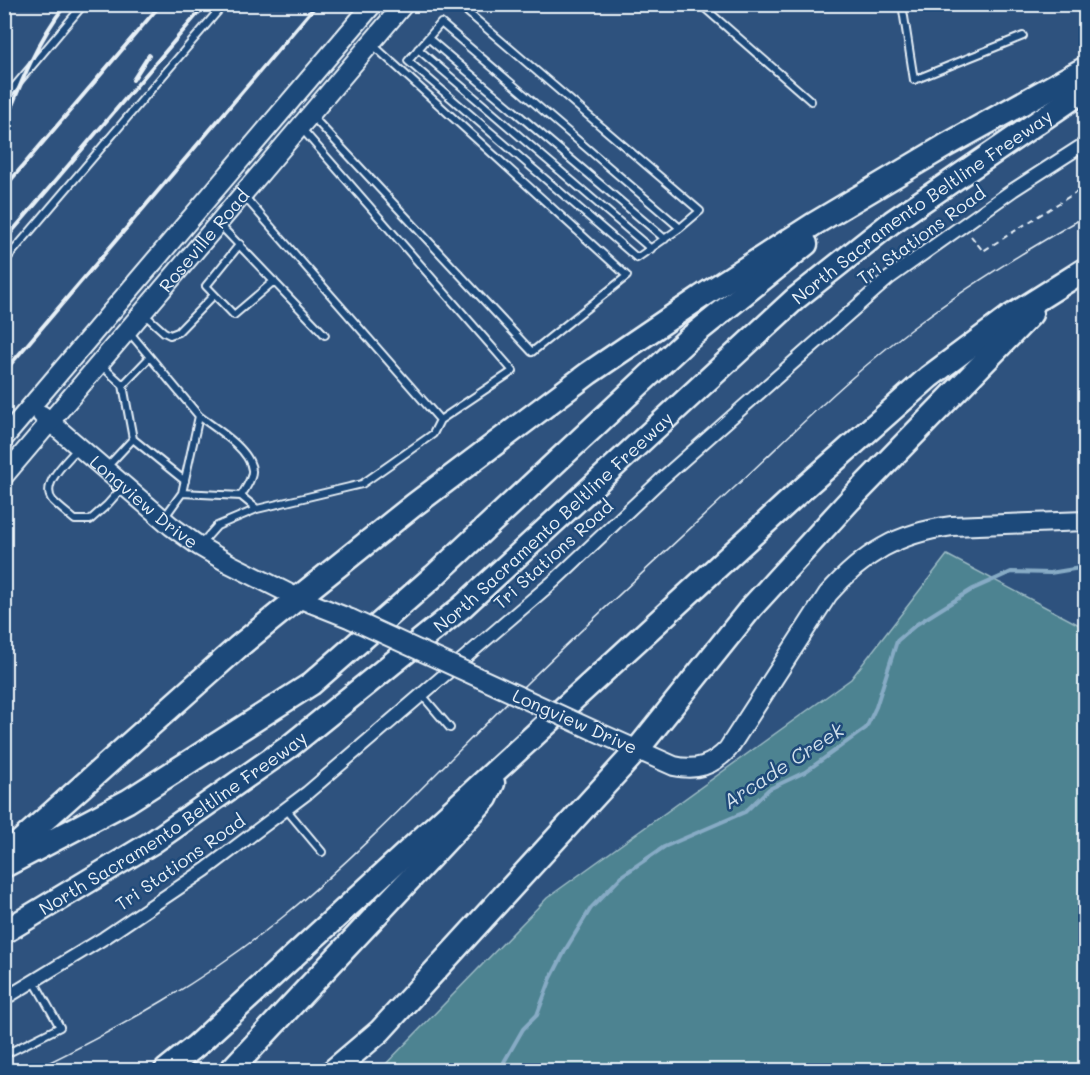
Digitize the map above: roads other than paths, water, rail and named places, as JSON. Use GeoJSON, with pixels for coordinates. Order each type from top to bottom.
{"type":"FeatureCollection","features":[{"type":"Feature","properties":{"kind":"highway"},"geometry":{"type":"LineString","coordinates":[[4,856],[238,647],[298,597],[414,505],[590,373],[710,291],[814,224],[945,146],[1086,68]]}},
{"type":"Feature","properties":{"kind":"highway","name":"North Sacramento Beltline Freeway"},"geometry":{"type":"LineString","coordinates":[[4,932],[153,842],[290,746],[462,607],[795,299],[892,222],[1086,89]]}},
{"type":"Feature","properties":{"kind":"highway"},"geometry":{"type":"LineString","coordinates":[[4,866],[128,801],[311,684],[434,576],[687,340],[877,186]]}},
{"type":"Feature","properties":{"kind":"highway"},"geometry":{"type":"LineString","coordinates":[[334,1071],[380,1031],[638,750],[751,608],[850,500],[951,394],[1076,274]]}},
{"type":"Feature","properties":{"kind":"highway"},"geometry":{"type":"LineString","coordinates":[[166,1071],[220,1025],[502,763],[929,377],[1008,318],[1076,274]]}},
{"type":"Feature","properties":{"kind":"highway"},"geometry":{"type":"LineString","coordinates":[[231,1071],[486,798],[502,763]]}},
{"type":"Feature","properties":{"kind":"main road","name":"Roseville Road"},"geometry":{"type":"LineString","coordinates":[[4,438],[373,4]]}},
{"type":"Feature","properties":{"kind":"main road","name":"Roseville Road"},"geometry":{"type":"LineString","coordinates":[[4,476],[404,4]]}},
{"type":"Feature","properties":{"kind":"main road","name":"Longview Drive"},"geometry":{"type":"LineString","coordinates":[[32,406],[163,519],[199,546],[230,564],[595,731],[674,766],[686,769],[709,765],[728,749],[828,594],[857,564],[886,545],[914,534],[952,526],[1086,521]]}},
{"type":"Feature","properties":{"kind":"street","name":"Tri Stations Road"},"geometry":{"type":"LineString","coordinates":[[4,999],[104,938],[205,870],[307,793],[554,581],[664,477],[889,278],[1086,143]]}},
{"type":"Feature","properties":{"kind":"lane"},"geometry":{"type":"LineString","coordinates":[[4,99],[84,4]]}},
{"type":"Feature","properties":{"kind":"lane"},"geometry":{"type":"LineString","coordinates":[[4,262],[224,4]]}},
{"type":"Feature","properties":{"kind":"lane"},"geometry":{"type":"LineString","coordinates":[[458,4],[700,211],[680,228],[638,258],[408,61],[441,23],[680,228]]}},
{"type":"Feature","properties":{"kind":"lane"},"geometry":{"type":"LineString","coordinates":[[700,4],[811,101]]}},
{"type":"Feature","properties":{"kind":"lane"},"geometry":{"type":"LineString","coordinates":[[902,4],[914,80],[1023,36]]}},
{"type":"Feature","properties":{"kind":"lane"},"geometry":{"type":"LineString","coordinates":[[428,38],[665,239]]}},
{"type":"Feature","properties":{"kind":"lane"},"geometry":{"type":"LineString","coordinates":[[305,120],[532,352],[627,276],[370,43]]}},
{"type":"Feature","properties":{"kind":"lane"},"geometry":{"type":"LineString","coordinates":[[418,49],[651,249]]}},
{"type":"Feature","properties":{"kind":"lane"},"geometry":{"type":"LineString","coordinates":[[199,546],[217,526],[257,509],[362,484],[433,434],[440,420],[513,371],[305,120]]}},
{"type":"Feature","properties":{"kind":"lane"},"geometry":{"type":"LineString","coordinates":[[243,194],[440,420]]}},
{"type":"Feature","properties":{"kind":"lane"},"geometry":{"type":"LineString","coordinates":[[219,224],[325,335]]}},
{"type":"Feature","properties":{"kind":"lane"},"geometry":{"type":"LineString","coordinates":[[240,244],[206,286],[214,295],[234,315],[274,281]]}},
{"type":"Feature","properties":{"kind":"lane"},"geometry":{"type":"LineString","coordinates":[[142,313],[164,332],[170,334],[178,332],[214,295]]}},
{"type":"Feature","properties":{"kind":"lane"},"geometry":{"type":"LineString","coordinates":[[127,330],[199,416],[240,448],[250,461],[252,472],[241,496]]}},
{"type":"Feature","properties":{"kind":"lane"},"geometry":{"type":"LineString","coordinates":[[123,384],[150,357]]}},
{"type":"Feature","properties":{"kind":"lane"},"geometry":{"type":"LineString","coordinates":[[99,364],[123,384],[133,439],[184,481]]}},
{"type":"Feature","properties":{"kind":"lane"},"geometry":{"type":"LineString","coordinates":[[163,519],[182,493],[199,416]]}},
{"type":"Feature","properties":{"kind":"lane"},"geometry":{"type":"LineString","coordinates":[[105,469],[133,439]]}},
{"type":"Feature","properties":{"kind":"lane"},"geometry":{"type":"LineString","coordinates":[[79,446],[50,484],[49,492],[52,500],[75,520],[90,520],[125,485]]}},
{"type":"Feature","properties":{"kind":"lane"},"geometry":{"type":"LineString","coordinates":[[182,493],[241,496],[257,509]]}},
{"type":"Feature","properties":{"kind":"lane"},"geometry":{"type":"LineString","coordinates":[[422,695],[450,728]]}},
{"type":"Feature","properties":{"kind":"lane"},"geometry":{"type":"LineString","coordinates":[[285,808],[322,852]]}},
{"type":"Feature","properties":{"kind":"lane"},"geometry":{"type":"LineString","coordinates":[[4,1055],[60,1027],[34,981]]}},
{"type":"Feature","properties":{"kind":"waterway","name":"Arcade Creek"},"geometry":{"type":"LineString","coordinates":[[505,1070],[504,1062],[523,1029],[537,1015],[551,978],[567,947],[591,908],[623,875],[664,847],[745,812],[769,789],[805,772],[866,728],[876,707],[897,641],[917,624],[973,589],[1011,572],[1050,573],[1086,567]]}},
{"type":"Feature","properties":{"kind":"tram line"},"geometry":{"type":"LineString","coordinates":[[34,1070],[164,1001],[225,961],[284,916],[347,861],[578,634],[848,382],[895,342],[959,294],[1086,216]]}},
{"type":"Feature","properties":{"kind":"railway"},"geometry":{"type":"LineString","coordinates":[[4,126],[38,47],[66,4]]}},
{"type":"Feature","properties":{"kind":"railway"},"geometry":{"type":"LineString","coordinates":[[4,188],[161,4]]}},
{"type":"Feature","properties":{"kind":"railway"},"geometry":{"type":"LineString","coordinates":[[4,241],[206,4]]}},
{"type":"Feature","properties":{"kind":"railway"},"geometry":{"type":"LineString","coordinates":[[4,372],[317,4]]}},
{"type":"Feature","properties":{"kind":"railway"},"geometry":{"type":"LineString","coordinates":[[133,80],[149,55]]}}]}
